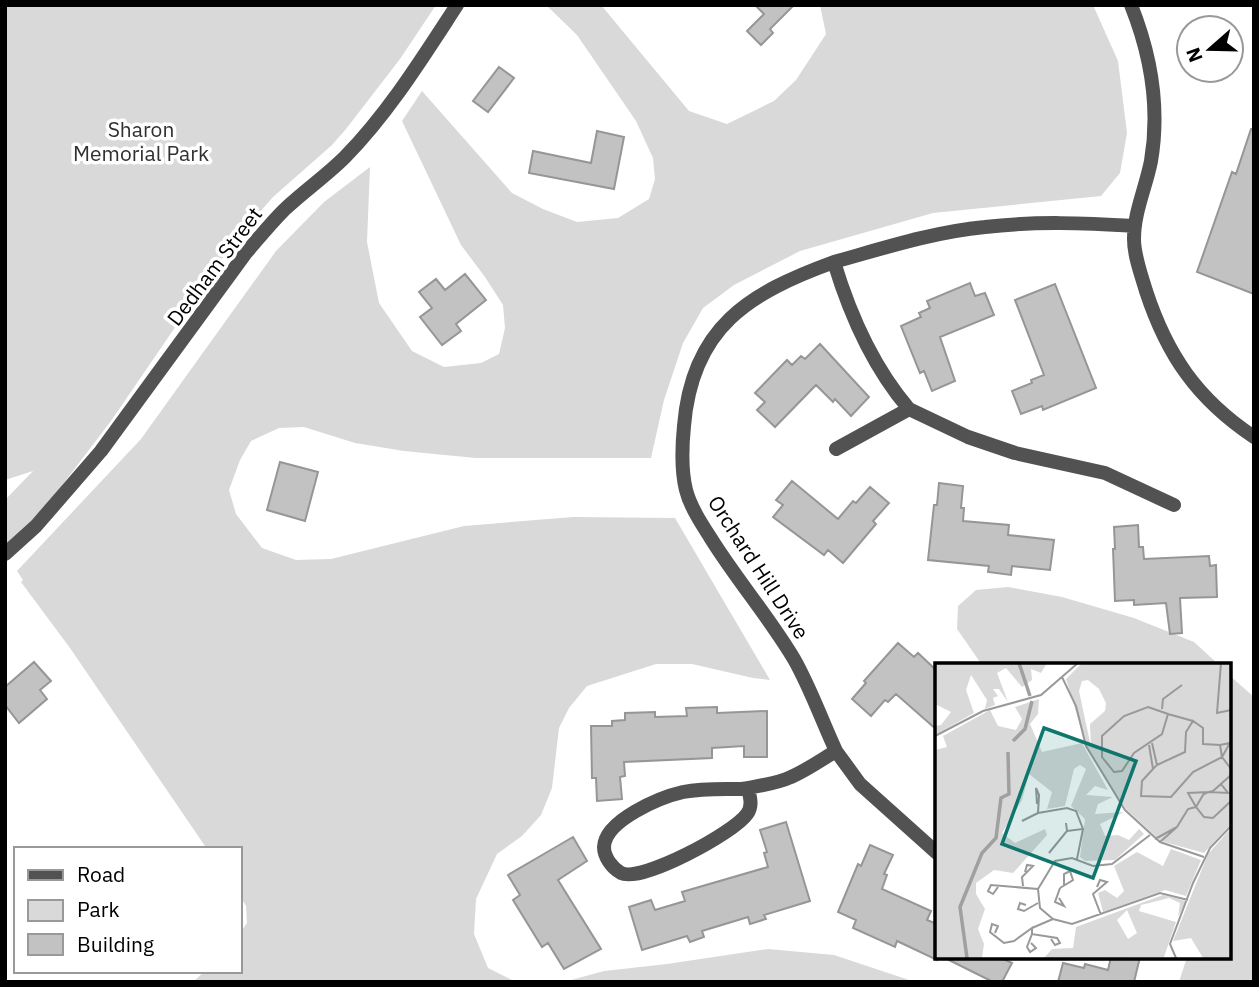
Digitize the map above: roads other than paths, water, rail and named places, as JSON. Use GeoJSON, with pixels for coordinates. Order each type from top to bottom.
{"type":"FeatureCollection","features":[{"type":"Feature","properties":{"kind":"street","name":"Dedham Street"},"geometry":{"type":"LineString","coordinates":[[5,555],[36,526],[101,451],[245,254],[269,226],[345,158],[360,141],[414,69],[457,5]]}},
{"type":"Feature","properties":{"kind":"street"},"geometry":{"type":"LineString","coordinates":[[1131,5],[1145,42],[1156,122],[1151,160],[1135,226],[1135,246],[1141,274],[1156,319],[1182,369],[1205,397],[1235,425],[1254,437]]}},
{"type":"Feature","properties":{"kind":"street","name":"Orchard Hill Drive"},"geometry":{"type":"LineString","coordinates":[[935,851],[860,784],[843,764],[794,659],[715,545],[694,508],[686,489],[682,448],[688,395],[704,351],[719,329],[741,307],[763,293],[834,262],[915,240],[985,227],[1063,223],[1135,226]]}},
{"type":"Feature","properties":{"kind":"street"},"geometry":{"type":"LineString","coordinates":[[834,262],[845,299],[864,341],[886,379],[909,409],[968,437],[1015,453],[1105,473],[1174,505]]}},
{"type":"Feature","properties":{"kind":"street"},"geometry":{"type":"LineString","coordinates":[[836,449],[909,409]]}},
{"type":"Feature","properties":{"kind":"street"},"geometry":{"type":"LineString","coordinates":[[748,788],[751,802],[748,813],[720,836],[697,848],[652,870],[633,876],[620,873],[607,858],[604,845],[614,825],[658,800],[692,790],[748,788],[793,777],[836,751]]}},
{"type":"Feature","properties":{"kind":"park label","name":"Sharon Memorial Park"},"geometry":{"type":"Point","coordinates":[141,141]}}]}
